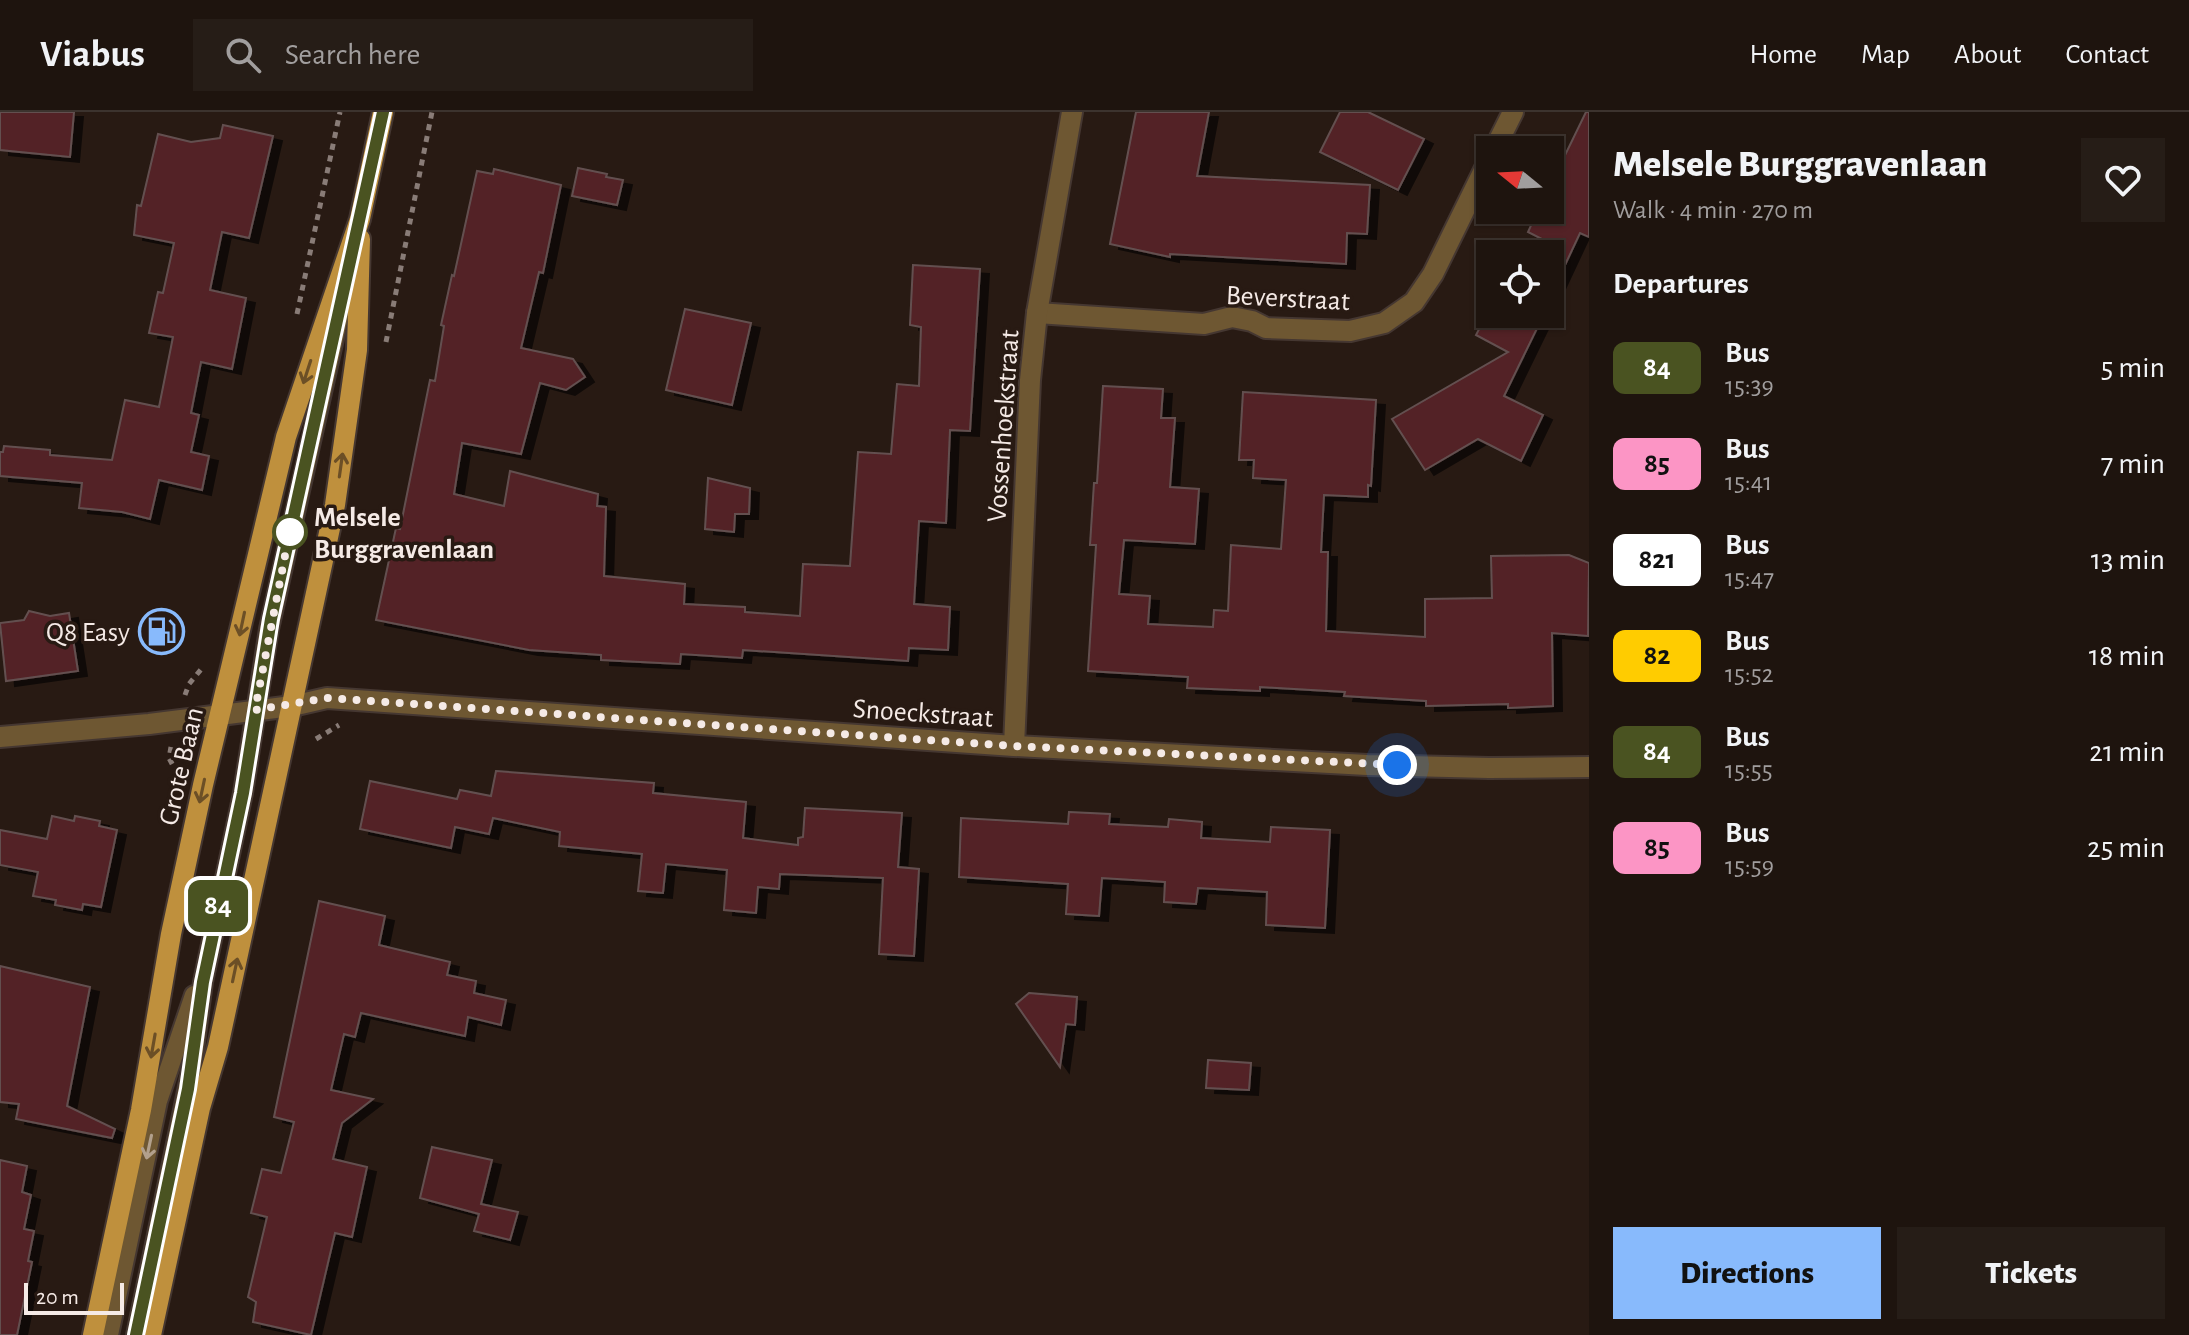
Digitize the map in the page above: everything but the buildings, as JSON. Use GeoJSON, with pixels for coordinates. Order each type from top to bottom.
{"type":"FeatureCollection","features":[{"type":"Feature","properties":{"kind":"main road","name":"Grote Baan"},"geometry":{"type":"LineString","coordinates":[[93,1335],[141,1110],[171,934],[220,715],[286,437],[360,219],[383,112]]}},
{"type":"Feature","properties":{"kind":"main road","name":"Grote Baan"},"geometry":{"type":"LineString","coordinates":[[151,1335],[200,1108],[218,1047],[337,490],[357,350],[360,219]]}},
{"type":"Feature","properties":{"kind":"street","name":"Vossenhoekstraat"},"geometry":{"type":"LineString","coordinates":[[1014,746],[1030,380],[1037,313],[1072,112]]}},
{"type":"Feature","properties":{"kind":"street"},"geometry":{"type":"LineString","coordinates":[[1501,136],[1513,112]]}},
{"type":"Feature","properties":{"kind":"street","name":"Beverstraat"},"geometry":{"type":"LineString","coordinates":[[1037,313],[1204,324],[1232,317],[1266,328],[1350,331],[1384,323],[1414,302],[1433,274],[1476,186]]}},
{"type":"Feature","properties":{"kind":"street","name":"Snoeckstraat"},"geometry":{"type":"LineString","coordinates":[[0,737],[220,715],[292,706],[327,698],[1014,746],[1367,765],[1589,767]]}},
{"type":"Feature","properties":{"kind":"lane","name":"Grote Baan"},"geometry":{"type":"LineString","coordinates":[[136,1335],[191,1072],[211,938],[243,793],[255,710],[293,515],[360,219]]}},
{"type":"Feature","properties":{"kind":"lane","name":"Grote Baan"},"geometry":{"type":"LineString","coordinates":[[109,1335],[158,1101],[211,938]]}},
{"type":"Feature","properties":{"kind":"path"},"geometry":{"type":"LineString","coordinates":[[169,758],[181,781]]}},
{"type":"Feature","properties":{"kind":"bus line","name":"84"},"geometry":{"type":"LineString","coordinates":[[136,1335],[188,1089],[203,982],[243,793],[271,619],[383,112]]}},
{"type":"Feature","properties":{"kind":"place","name":"Melsele Burggravenlaan"},"geometry":{"type":"Point","coordinates":[290,532]}},
{"type":"Feature","properties":{"kind":"place","name":"Q8 Easy"},"geometry":{"type":"Point","coordinates":[161,631]}},
{"type":"Feature","properties":{"kind":"route"},"geometry":{"type":"LineString","coordinates":[[290,532],[255,710],[327,698],[636,722],[1014,746],[1397,765]]}}]}
